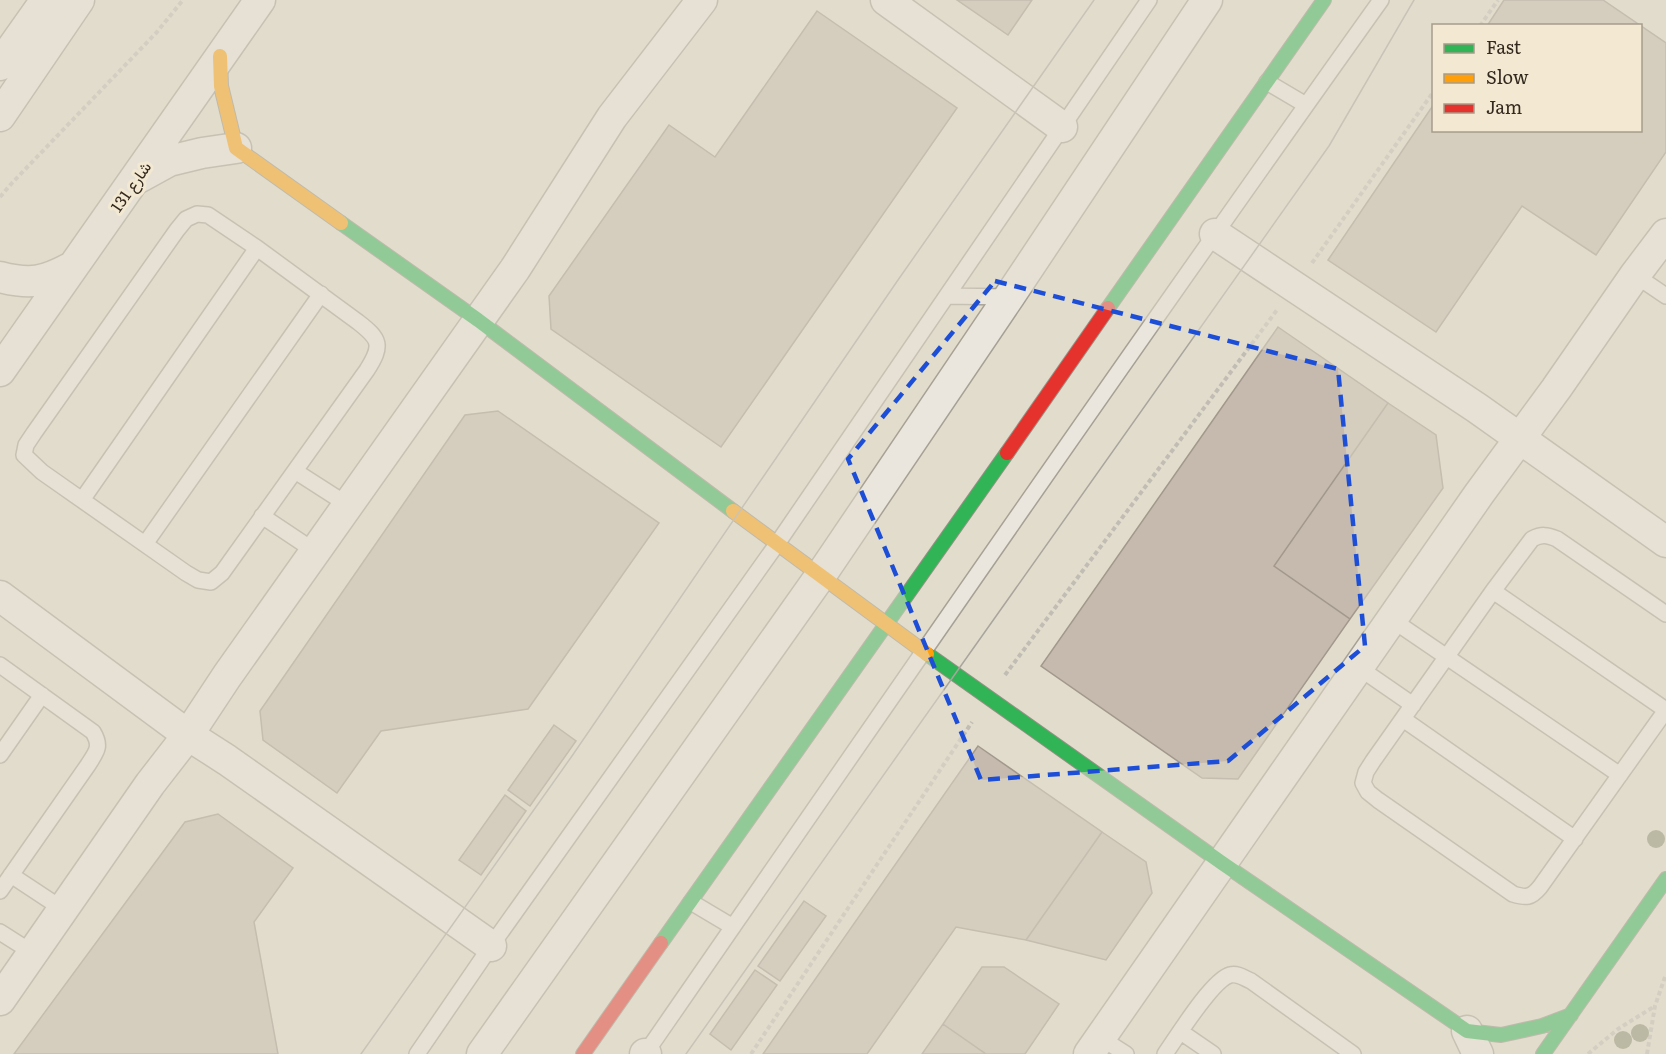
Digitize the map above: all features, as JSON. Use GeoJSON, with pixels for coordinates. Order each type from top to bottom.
{"type":"FeatureCollection","features":[{"type":"Feature","properties":{"kind":"street"},"geometry":{"type":"LineString","coordinates":[[0,64],[46,0]]}},
{"type":"Feature","properties":{"kind":"street"},"geometry":{"type":"LineString","coordinates":[[0,116],[79,0]]}},
{"type":"Feature","properties":{"kind":"street","name":"شارع 131"},"geometry":{"type":"LineString","coordinates":[[0,370],[260,0]]}},
{"type":"Feature","properties":{"kind":"street"},"geometry":{"type":"LineString","coordinates":[[0,1000],[515,269],[612,117],[702,0]]}},
{"type":"Feature","properties":{"kind":"street"},"geometry":{"type":"LineString","coordinates":[[886,0],[1062,127]]}},
{"type":"Feature","properties":{"kind":"street"},"geometry":{"type":"LineString","coordinates":[[482,1054],[820,575],[1010,297],[1207,0]]}},
{"type":"Feature","properties":{"kind":"street"},"geometry":{"type":"LineString","coordinates":[[583,1054],[888,624],[1324,0]]}},
{"type":"Feature","properties":{"kind":"street"},"geometry":{"type":"LineString","coordinates":[[220,56],[220,86],[236,148],[478,320],[777,544],[988,698],[1222,863],[1280,901],[1472,1042],[1542,1026],[1571,1015]]}},
{"type":"Feature","properties":{"kind":"street"},"geometry":{"type":"LineString","coordinates":[[136,179],[169,161],[236,148]]}},
{"type":"Feature","properties":{"kind":"street"},"geometry":{"type":"LineString","coordinates":[[1215,234],[1520,437],[1666,542]]}},
{"type":"Feature","properties":{"kind":"street"},"geometry":{"type":"LineString","coordinates":[[1095,1046],[1391,619],[1666,234]]}},
{"type":"Feature","properties":{"kind":"street"},"geometry":{"type":"LineString","coordinates":[[0,277],[18,282],[51,279],[72,267]]}},
{"type":"Feature","properties":{"kind":"street"},"geometry":{"type":"LineString","coordinates":[[0,596],[188,735],[491,946]]}},
{"type":"Feature","properties":{"kind":"street"},"geometry":{"type":"LineString","coordinates":[[1543,1054],[1666,879]]}},
{"type":"Feature","properties":{"kind":"lane"},"geometry":{"type":"LineString","coordinates":[[417,1054],[491,946],[777,544],[1149,0]]}},
{"type":"Feature","properties":{"kind":"lane"},"geometry":{"type":"LineString","coordinates":[[645,1054],[924,650],[1381,0]]}},
{"type":"Feature","properties":{"kind":"lane"},"geometry":{"type":"LineString","coordinates":[[1267,82],[1306,105]]}},
{"type":"Feature","properties":{"kind":"lane"},"geometry":{"type":"LineString","coordinates":[[197,214],[208,215],[321,294],[371,332],[377,342],[377,355],[222,573],[211,582],[198,580],[186,573],[42,472],[24,455],[26,445],[186,219],[197,214]]}},
{"type":"Feature","properties":{"kind":"lane"},"geometry":{"type":"LineString","coordinates":[[82,500],[257,248]]}},
{"type":"Feature","properties":{"kind":"lane"},"geometry":{"type":"LineString","coordinates":[[1635,275],[1666,296]]}},
{"type":"Feature","properties":{"kind":"lane"},"geometry":{"type":"LineString","coordinates":[[145,544],[321,294]]}},
{"type":"Feature","properties":{"kind":"lane"},"geometry":{"type":"LineString","coordinates":[[947,296],[1010,297]]}},
{"type":"Feature","properties":{"kind":"lane"},"geometry":{"type":"LineString","coordinates":[[295,471],[348,505]]}},
{"type":"Feature","properties":{"kind":"lane"},"geometry":{"type":"LineString","coordinates":[[262,516],[316,552]]}},
{"type":"Feature","properties":{"kind":"lane"},"geometry":{"type":"LineString","coordinates":[[1493,591],[1666,710],[1534,894],[1523,897],[1513,894],[1368,792],[1364,783],[1366,772],[1493,591],[1532,539],[1539,535],[1557,538],[1666,614]]}},
{"type":"Feature","properties":{"kind":"lane"},"geometry":{"type":"LineString","coordinates":[[1391,619],[1620,775]]}},
{"type":"Feature","properties":{"kind":"lane"},"geometry":{"type":"LineString","coordinates":[[0,665],[93,732],[98,740],[98,750],[0,891]]}},
{"type":"Feature","properties":{"kind":"lane"},"geometry":{"type":"LineString","coordinates":[[1358,667],[1413,705]]}},
{"type":"Feature","properties":{"kind":"lane"},"geometry":{"type":"LineString","coordinates":[[0,755],[42,695]]}},
{"type":"Feature","properties":{"kind":"lane"},"geometry":{"type":"LineString","coordinates":[[1403,719],[1575,839]]}},
{"type":"Feature","properties":{"kind":"lane"},"geometry":{"type":"LineString","coordinates":[[11,875],[64,910]]}},
{"type":"Feature","properties":{"kind":"lane"},"geometry":{"type":"LineString","coordinates":[[691,902],[733,927]]}},
{"type":"Feature","properties":{"kind":"lane"},"geometry":{"type":"LineString","coordinates":[[0,932],[33,953]]}},
{"type":"Feature","properties":{"kind":"lane"},"geometry":{"type":"LineString","coordinates":[[1165,1054],[1211,990],[1229,975],[1239,975],[1251,981],[1353,1054]]}},
{"type":"Feature","properties":{"kind":"lane"},"geometry":{"type":"LineString","coordinates":[[1181,1032],[1213,1054]]}},
{"type":"Feature","properties":{"kind":"lane"},"geometry":{"type":"LineString","coordinates":[[1095,1046],[1126,1054]]}},
{"type":"Feature","properties":{"kind":"path"},"geometry":{"type":"LineString","coordinates":[[0,197],[157,32],[183,0]]}},
{"type":"Feature","properties":{"kind":"path"},"geometry":{"type":"LineString","coordinates":[[1481,24],[1498,0]]}},
{"type":"Feature","properties":{"kind":"path"},"geometry":{"type":"LineString","coordinates":[[751,1054],[988,698],[1295,287],[1432,94]]}},
{"type":"Feature","properties":{"kind":"path"},"geometry":{"type":"LineString","coordinates":[[1647,1054],[1655,1006],[1666,974]]}},
{"type":"Feature","properties":{"kind":"path"},"geometry":{"type":"LineString","coordinates":[[1587,1054],[1618,1029],[1655,1006]]}},
{"type":"Feature","properties":{"kind":"highlighted area"},"geometry":{"type":"Polygon","coordinates":[[[995,281],[1338,369],[1365,646],[1228,761],[981,780],[848,459],[995,281]]]}},
{"type":"Feature","properties":{"kind":"building"},"geometry":{"type":"Polygon","coordinates":[[[957,0],[1032,0],[1008,35],[957,0]]]}},
{"type":"Feature","properties":{"kind":"building"},"geometry":{"type":"Polygon","coordinates":[[[1504,0],[1603,0],[1638,24],[1488,24],[1504,0]]]}},
{"type":"Feature","properties":{"kind":"building"},"geometry":{"type":"Polygon","coordinates":[[[817,11],[957,108],[721,447],[551,329],[549,296],[669,125],[715,157],[817,11]]]}},
{"type":"Feature","properties":{"kind":"building"},"geometry":{"type":"Polygon","coordinates":[[[1642,27],[1666,43],[1666,152],[1596,255],[1522,206],[1436,332],[1328,260],[1432,107],[1432,132],[1642,132],[1642,27]]]}},
{"type":"Feature","properties":{"kind":"building"},"geometry":{"type":"Polygon","coordinates":[[[1278,327],[1388,403],[1274,566],[1350,619],[1238,779],[1202,778],[1041,666],[1278,327]]]}},
{"type":"Feature","properties":{"kind":"building"},"geometry":{"type":"Polygon","coordinates":[[[1388,403],[1436,435],[1443,488],[1350,619],[1274,566],[1388,403]]]}},
{"type":"Feature","properties":{"kind":"building"},"geometry":{"type":"Polygon","coordinates":[[[498,411],[659,523],[528,709],[381,731],[337,793],[263,740],[260,711],[465,415],[498,411]]]}},
{"type":"Feature","properties":{"kind":"building"},"geometry":{"type":"Polygon","coordinates":[[[554,725],[576,741],[530,806],[508,790],[554,725]]]}},
{"type":"Feature","properties":{"kind":"building"},"geometry":{"type":"Polygon","coordinates":[[[978,746],[1102,832],[1026,940],[956,927],[867,1054],[763,1054],[978,746]]]}},
{"type":"Feature","properties":{"kind":"building"},"geometry":{"type":"Polygon","coordinates":[[[505,795],[526,811],[481,875],[459,860],[505,795]]]}},
{"type":"Feature","properties":{"kind":"building"},"geometry":{"type":"Polygon","coordinates":[[[218,814],[293,868],[254,922],[278,1054],[14,1054],[185,822],[218,814]]]}},
{"type":"Feature","properties":{"kind":"building"},"geometry":{"type":"Polygon","coordinates":[[[1102,832],[1146,862],[1152,893],[1106,960],[1026,940],[1102,832]]]}},
{"type":"Feature","properties":{"kind":"building"},"geometry":{"type":"Polygon","coordinates":[[[804,901],[826,916],[780,981],[758,966],[804,901]]]}},
{"type":"Feature","properties":{"kind":"building"},"geometry":{"type":"Polygon","coordinates":[[[982,967],[1004,967],[1059,1004],[1025,1054],[986,1054],[943,1024],[982,967]]]}},
{"type":"Feature","properties":{"kind":"building"},"geometry":{"type":"Polygon","coordinates":[[[755,970],[777,985],[731,1050],[710,1034],[755,970]]]}},
{"type":"Feature","properties":{"kind":"building"},"geometry":{"type":"Polygon","coordinates":[[[943,1024],[986,1054],[922,1054],[943,1024]]]}},
{"type":"Feature","properties":{"kind":"tram line"},"geometry":{"type":"LineString","coordinates":[[361,1054],[572,756],[898,280],[1094,0]]}},
{"type":"Feature","properties":{"kind":"tram line"},"geometry":{"type":"LineString","coordinates":[[686,1054],[1329,146],[1414,0]]}},
{"type":"Feature","properties":{"kind":"traffic: fast"},"geometry":{"type":"LineString","coordinates":[[1108,308],[1324,0]]}},
{"type":"Feature","properties":{"kind":"traffic: fast"},"geometry":{"type":"LineString","coordinates":[[341,223],[478,320],[733,511]]}},
{"type":"Feature","properties":{"kind":"traffic: fast"},"geometry":{"type":"LineString","coordinates":[[661,943],[1007,453]]}},
{"type":"Feature","properties":{"kind":"traffic: fast"},"geometry":{"type":"LineString","coordinates":[[927,654],[1222,863],[1467,1031],[1501,1035],[1542,1026],[1571,1015]]}},
{"type":"Feature","properties":{"kind":"traffic: fast"},"geometry":{"type":"LineString","coordinates":[[1543,1054],[1666,879]]}},
{"type":"Feature","properties":{"kind":"traffic: slow"},"geometry":{"type":"LineString","coordinates":[[220,56],[221,86],[236,148],[341,223]]}},
{"type":"Feature","properties":{"kind":"traffic: slow"},"geometry":{"type":"LineString","coordinates":[[733,511],[927,654]]}},
{"type":"Feature","properties":{"kind":"traffic: jam"},"geometry":{"type":"LineString","coordinates":[[1007,453],[1108,308]]}},
{"type":"Feature","properties":{"kind":"traffic: jam"},"geometry":{"type":"LineString","coordinates":[[583,1054],[661,943]]}}]}
